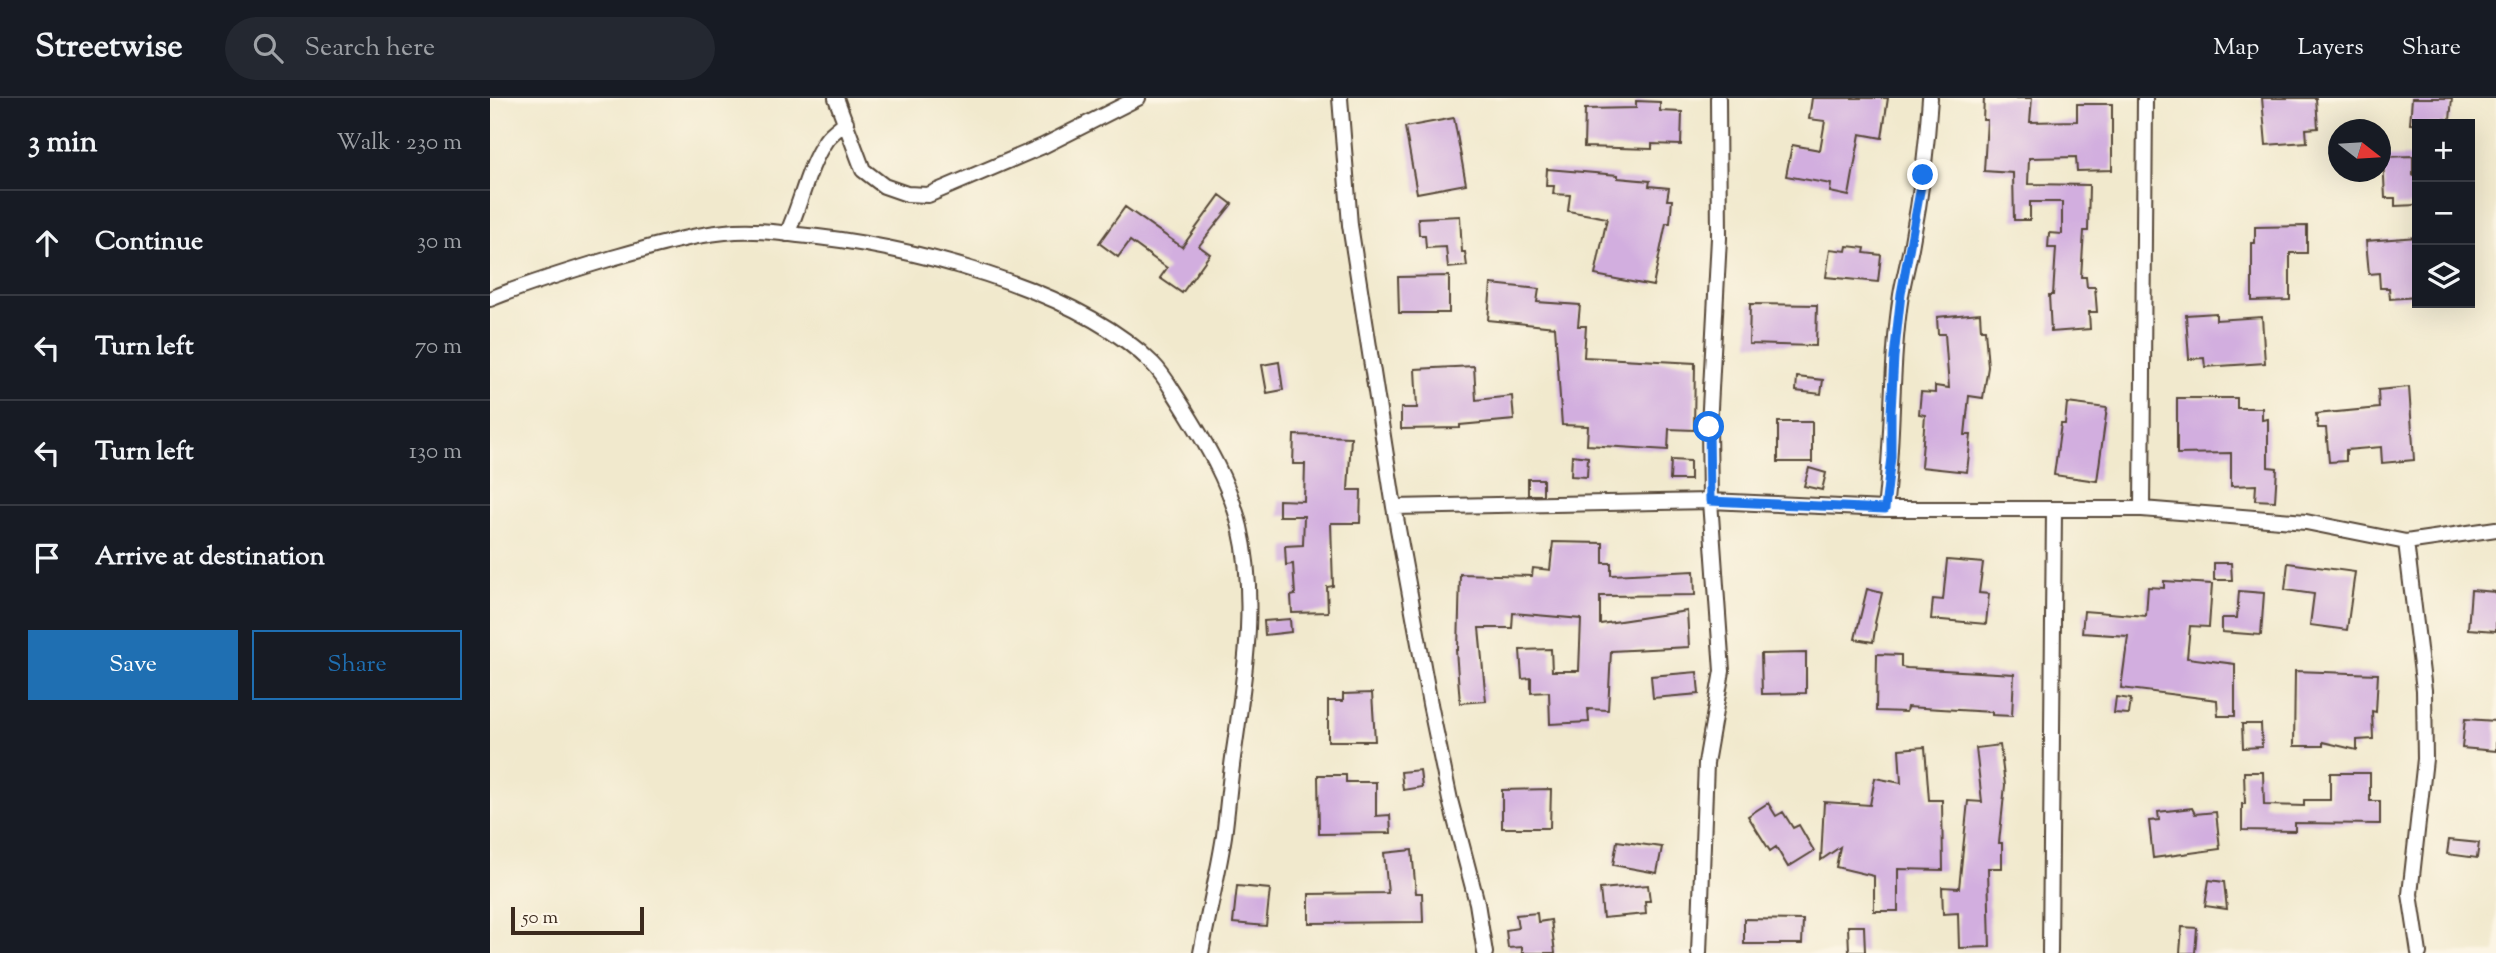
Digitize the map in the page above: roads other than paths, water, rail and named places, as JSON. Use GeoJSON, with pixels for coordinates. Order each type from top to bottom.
{"type":"FeatureCollection","features":[{"type":"Feature","properties":{"kind":"street"},"geometry":{"type":"LineString","coordinates":[[836,98],[863,170],[884,186],[907,194],[928,195],[1043,146],[1138,98]]}},
{"type":"Feature","properties":{"kind":"street"},"geometry":{"type":"LineString","coordinates":[[1340,98],[1350,225],[1394,507],[1430,704],[1450,800],[1477,903],[1485,953]]}},
{"type":"Feature","properties":{"kind":"street"},"geometry":{"type":"LineString","coordinates":[[1699,953],[1706,763],[1722,671],[1710,501],[1709,427],[1719,238],[1718,98]]}},
{"type":"Feature","properties":{"kind":"street"},"geometry":{"type":"LineString","coordinates":[[1885,509],[1891,457],[1894,357],[1901,294],[1923,175],[1930,98]]}},
{"type":"Feature","properties":{"kind":"street"},"geometry":{"type":"LineString","coordinates":[[2142,509],[2145,98]]}},
{"type":"Feature","properties":{"kind":"street"},"geometry":{"type":"LineString","coordinates":[[787,234],[813,163],[827,139],[846,122]]}},
{"type":"Feature","properties":{"kind":"street"},"geometry":{"type":"LineString","coordinates":[[490,299],[659,245],[724,232],[758,230],[827,237],[886,247],[988,275],[1070,308],[1136,349],[1156,367],[1211,452],[1229,491],[1239,526],[1248,580],[1245,672],[1224,838],[1200,953]]}},
{"type":"Feature","properties":{"kind":"street"},"geometry":{"type":"LineString","coordinates":[[1394,507],[1710,501],[1885,509],[2142,509],[2306,522],[2406,542],[2496,529]]}},
{"type":"Feature","properties":{"kind":"street"},"geometry":{"type":"LineString","coordinates":[[2050,953],[2054,510]]}},
{"type":"Feature","properties":{"kind":"street"},"geometry":{"type":"LineString","coordinates":[[2406,542],[2424,690],[2425,759],[2410,894],[2419,953]]}}]}
